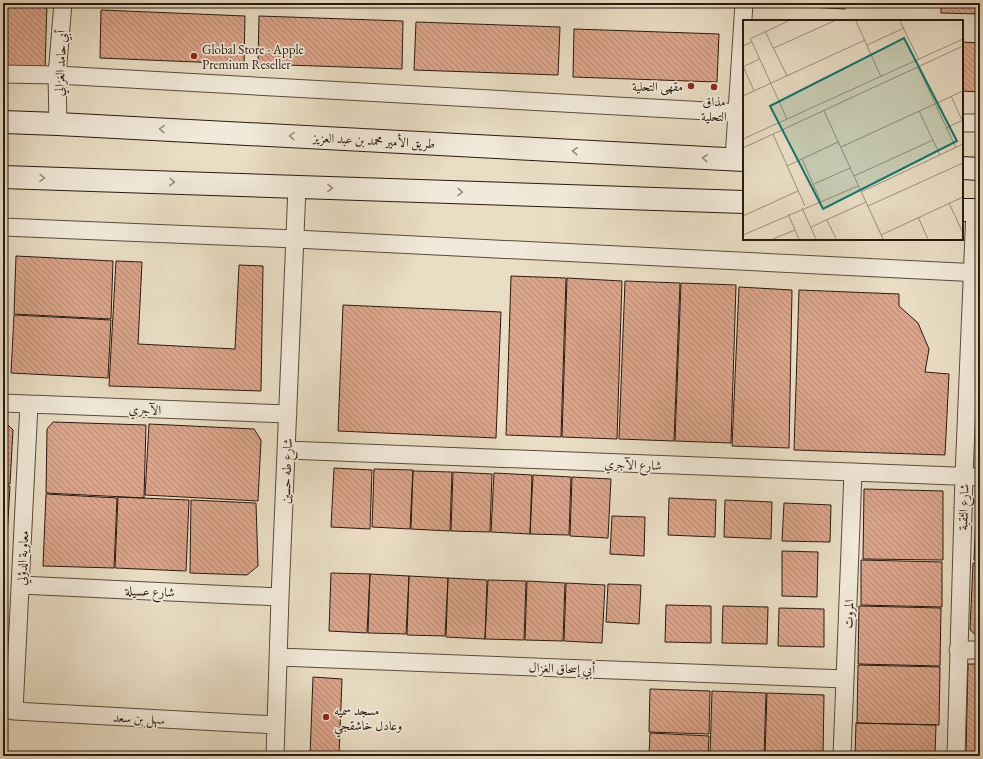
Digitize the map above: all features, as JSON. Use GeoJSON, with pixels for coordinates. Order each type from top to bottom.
{"type":"FeatureCollection","features":[{"type":"Feature","properties":{"kind":"main road","name":"طريق الأمير محمد بن عبد العزيز"},"geometry":{"type":"LineString","coordinates":[[3,122],[739,159]]}},
{"type":"Feature","properties":{"kind":"main road"},"geometry":{"type":"LineString","coordinates":[[963,168],[980,169]]}},
{"type":"Feature","properties":{"kind":"main road"},"geometry":{"type":"LineString","coordinates":[[3,177],[743,202]]}},
{"type":"Feature","properties":{"kind":"street","name":"أبي حامد الغزالي"},"geometry":{"type":"LineString","coordinates":[[58,124],[57,75],[63,3]]}},
{"type":"Feature","properties":{"kind":"street"},"geometry":{"type":"LineString","coordinates":[[743,20],[744,3]]}},
{"type":"Feature","properties":{"kind":"street"},"geometry":{"type":"LineString","coordinates":[[739,159],[743,30]]}},
{"type":"Feature","properties":{"kind":"street"},"geometry":{"type":"LineString","coordinates":[[3,74],[57,75],[740,112]]}},
{"type":"Feature","properties":{"kind":"street"},"geometry":{"type":"LineString","coordinates":[[963,123],[980,123]]}},
{"type":"Feature","properties":{"kind":"street","name":"شارع طه حسين"},"geometry":{"type":"LineString","coordinates":[[275,756],[297,187]]}},
{"type":"Feature","properties":{"kind":"street","name":"شارع الثقبة"},"geometry":{"type":"LineString","coordinates":[[956,756],[958,650],[972,477],[976,272],[972,210]]}},
{"type":"Feature","properties":{"kind":"street"},"geometry":{"type":"LineString","coordinates":[[3,227],[295,238],[976,272]]}},
{"type":"Feature","properties":{"kind":"street","name":"الآجري"},"geometry":{"type":"LineString","coordinates":[[3,403],[288,414]]}},
{"type":"Feature","properties":{"kind":"street","name":"معاوية الدؤلي"},"geometry":{"type":"LineString","coordinates":[[8,710],[20,585],[29,404]]}},
{"type":"Feature","properties":{"kind":"street","name":"شارع الآجري"},"geometry":{"type":"LineString","coordinates":[[287,450],[972,477]]}},
{"type":"Feature","properties":{"kind":"street","name":"المروت"},"geometry":{"type":"LineString","coordinates":[[842,756],[853,472]]}},
{"type":"Feature","properties":{"kind":"street","name":"شارع عسيلة"},"geometry":{"type":"LineString","coordinates":[[20,585],[280,596]]}},
{"type":"Feature","properties":{"kind":"street"},"geometry":{"type":"LineString","coordinates":[[958,650],[980,650]]}},
{"type":"Feature","properties":{"kind":"street","name":"أبي إسحاق الغزال"},"geometry":{"type":"LineString","coordinates":[[279,657],[845,679]]}},
{"type":"Feature","properties":{"kind":"street","name":"سهل بن سعد"},"geometry":{"type":"LineString","coordinates":[[8,710],[276,725]]}},
{"type":"Feature","properties":{"kind":"building"},"geometry":{"type":"Polygon","coordinates":[[[3,3],[47,3],[45,70],[3,68],[3,3]]]}},
{"type":"Feature","properties":{"kind":"building"},"geometry":{"type":"Polygon","coordinates":[[[792,3],[846,3],[845,9],[792,6],[792,3]]]}},
{"type":"Feature","properties":{"kind":"building"},"geometry":{"type":"Polygon","coordinates":[[[871,3],[924,3],[924,5],[871,3]]]}},
{"type":"Feature","properties":{"kind":"building"},"geometry":{"type":"Polygon","coordinates":[[[941,3],[980,3],[980,14],[941,13],[941,3]]]}},
{"type":"Feature","properties":{"kind":"building"},"geometry":{"type":"Polygon","coordinates":[[[101,10],[245,16],[244,64],[100,58],[101,10]]]}},
{"type":"Feature","properties":{"kind":"building"},"geometry":{"type":"Polygon","coordinates":[[[259,16],[403,21],[402,69],[258,64],[259,16]]]}},
{"type":"Feature","properties":{"kind":"building"},"geometry":{"type":"Polygon","coordinates":[[[416,22],[560,27],[558,75],[414,70],[416,22]]]}},
{"type":"Feature","properties":{"kind":"building"},"geometry":{"type":"Polygon","coordinates":[[[574,29],[719,34],[717,82],[573,77],[574,29]]]}},
{"type":"Feature","properties":{"kind":"building"},"geometry":{"type":"Polygon","coordinates":[[[963,42],[980,43],[980,92],[963,91],[963,42]]]}},
{"type":"Feature","properties":{"kind":"building"},"geometry":{"type":"Polygon","coordinates":[[[16,256],[113,261],[111,319],[14,314],[16,256]]]}},
{"type":"Feature","properties":{"kind":"building"},"geometry":{"type":"Polygon","coordinates":[[[116,261],[142,262],[138,344],[235,349],[239,265],[263,266],[261,391],[109,386],[116,261]]]}},
{"type":"Feature","properties":{"kind":"building"},"geometry":{"type":"Polygon","coordinates":[[[511,276],[566,278],[561,437],[506,435],[511,276]]]}},
{"type":"Feature","properties":{"kind":"building"},"geometry":{"type":"Polygon","coordinates":[[[567,278],[622,281],[617,439],[562,437],[567,278]]]}},
{"type":"Feature","properties":{"kind":"building"},"geometry":{"type":"Polygon","coordinates":[[[625,281],[680,283],[674,441],[619,439],[625,281]]]}},
{"type":"Feature","properties":{"kind":"building"},"geometry":{"type":"Polygon","coordinates":[[[681,283],[736,285],[731,443],[675,441],[681,283]]]}},
{"type":"Feature","properties":{"kind":"building"},"geometry":{"type":"Polygon","coordinates":[[[739,287],[792,290],[789,448],[732,446],[739,287]]]}},
{"type":"Feature","properties":{"kind":"building"},"geometry":{"type":"Polygon","coordinates":[[[799,290],[899,294],[899,306],[918,323],[929,349],[925,372],[949,374],[945,455],[794,450],[799,290]]]}},
{"type":"Feature","properties":{"kind":"building"},"geometry":{"type":"Polygon","coordinates":[[[343,305],[501,312],[496,438],[338,431],[343,305]]]}},
{"type":"Feature","properties":{"kind":"building"},"geometry":{"type":"Polygon","coordinates":[[[14,315],[111,320],[108,378],[11,373],[14,315]]]}},
{"type":"Feature","properties":{"kind":"building"},"geometry":{"type":"Polygon","coordinates":[[[3,420],[13,430],[10,484],[3,484],[3,420]]]}},
{"type":"Feature","properties":{"kind":"building"},"geometry":{"type":"Polygon","coordinates":[[[53,422],[146,425],[144,498],[46,493],[47,429],[53,422]]]}},
{"type":"Feature","properties":{"kind":"building"},"geometry":{"type":"Polygon","coordinates":[[[149,424],[254,429],[261,440],[258,501],[145,495],[149,424]]]}},
{"type":"Feature","properties":{"kind":"building"},"geometry":{"type":"Polygon","coordinates":[[[334,468],[372,470],[370,529],[331,527],[334,468]]]}},
{"type":"Feature","properties":{"kind":"building"},"geometry":{"type":"Polygon","coordinates":[[[374,469],[413,470],[410,529],[372,527],[374,469]]]}},
{"type":"Feature","properties":{"kind":"building"},"geometry":{"type":"Polygon","coordinates":[[[413,471],[452,472],[450,531],[411,529],[413,471]]]}},
{"type":"Feature","properties":{"kind":"building"},"geometry":{"type":"Polygon","coordinates":[[[453,472],[492,474],[490,532],[451,531],[453,472]]]}},
{"type":"Feature","properties":{"kind":"building"},"geometry":{"type":"Polygon","coordinates":[[[494,473],[532,475],[530,534],[491,532],[494,473]]]}},
{"type":"Feature","properties":{"kind":"building"},"geometry":{"type":"Polygon","coordinates":[[[533,475],[571,477],[569,535],[530,534],[533,475]]]}},
{"type":"Feature","properties":{"kind":"building"},"geometry":{"type":"Polygon","coordinates":[[[572,477],[611,479],[608,538],[570,536],[572,477]]]}},
{"type":"Feature","properties":{"kind":"building"},"geometry":{"type":"Polygon","coordinates":[[[3,486],[10,486],[6,556],[3,556],[3,486]]]}},
{"type":"Feature","properties":{"kind":"building"},"geometry":{"type":"Polygon","coordinates":[[[864,489],[943,491],[943,560],[863,559],[864,489]]]}},
{"type":"Feature","properties":{"kind":"building"},"geometry":{"type":"Polygon","coordinates":[[[977,493],[980,493],[980,561],[974,560],[977,493]]]}},
{"type":"Feature","properties":{"kind":"building"},"geometry":{"type":"Polygon","coordinates":[[[46,494],[117,498],[114,568],[43,566],[46,494]]]}},
{"type":"Feature","properties":{"kind":"building"},"geometry":{"type":"Polygon","coordinates":[[[118,497],[189,500],[186,571],[115,568],[118,497]]]}},
{"type":"Feature","properties":{"kind":"building"},"geometry":{"type":"Polygon","coordinates":[[[669,498],[716,500],[715,537],[668,535],[669,498]]]}},
{"type":"Feature","properties":{"kind":"building"},"geometry":{"type":"Polygon","coordinates":[[[191,500],[256,503],[258,566],[247,575],[190,573],[191,500]]]}},
{"type":"Feature","properties":{"kind":"building"},"geometry":{"type":"Polygon","coordinates":[[[725,500],[772,502],[771,539],[724,537],[725,500]]]}},
{"type":"Feature","properties":{"kind":"building"},"geometry":{"type":"Polygon","coordinates":[[[784,503],[831,505],[830,542],[782,541],[784,503]]]}},
{"type":"Feature","properties":{"kind":"building"},"geometry":{"type":"Polygon","coordinates":[[[612,516],[645,517],[644,556],[610,554],[612,516]]]}},
{"type":"Feature","properties":{"kind":"building"},"geometry":{"type":"Polygon","coordinates":[[[782,551],[818,552],[817,597],[782,596],[782,551]]]}},
{"type":"Feature","properties":{"kind":"building"},"geometry":{"type":"Polygon","coordinates":[[[861,560],[942,562],[942,607],[861,605],[861,560]]]}},
{"type":"Feature","properties":{"kind":"building"},"geometry":{"type":"Polygon","coordinates":[[[973,563],[980,563],[980,636],[977,636],[970,630],[973,563]]]}},
{"type":"Feature","properties":{"kind":"building"},"geometry":{"type":"Polygon","coordinates":[[[331,573],[370,574],[367,633],[329,631],[331,573]]]}},
{"type":"Feature","properties":{"kind":"building"},"geometry":{"type":"Polygon","coordinates":[[[370,574],[409,576],[406,634],[368,633],[370,574]]]}},
{"type":"Feature","properties":{"kind":"building"},"geometry":{"type":"Polygon","coordinates":[[[409,576],[448,578],[445,636],[407,635],[409,576]]]}},
{"type":"Feature","properties":{"kind":"building"},"geometry":{"type":"Polygon","coordinates":[[[448,578],[487,580],[485,639],[446,637],[448,578]]]}},
{"type":"Feature","properties":{"kind":"building"},"geometry":{"type":"Polygon","coordinates":[[[488,580],[526,581],[524,640],[485,639],[488,580]]]}},
{"type":"Feature","properties":{"kind":"building"},"geometry":{"type":"Polygon","coordinates":[[[527,581],[565,583],[563,641],[525,640],[527,581]]]}},
{"type":"Feature","properties":{"kind":"building"},"geometry":{"type":"Polygon","coordinates":[[[566,583],[605,585],[602,643],[564,641],[566,583]]]}},
{"type":"Feature","properties":{"kind":"building"},"geometry":{"type":"Polygon","coordinates":[[[608,584],[641,585],[639,624],[606,622],[608,584]]]}},
{"type":"Feature","properties":{"kind":"building"},"geometry":{"type":"Polygon","coordinates":[[[666,605],[711,606],[711,643],[665,642],[666,605]]]}},
{"type":"Feature","properties":{"kind":"building"},"geometry":{"type":"Polygon","coordinates":[[[723,606],[768,607],[767,644],[722,643],[723,606]]]}},
{"type":"Feature","properties":{"kind":"building"},"geometry":{"type":"Polygon","coordinates":[[[859,606],[941,608],[940,666],[858,664],[859,606]]]}},
{"type":"Feature","properties":{"kind":"building"},"geometry":{"type":"Polygon","coordinates":[[[779,608],[824,609],[824,647],[778,646],[779,608]]]}},
{"type":"Feature","properties":{"kind":"building"},"geometry":{"type":"Polygon","coordinates":[[[968,664],[980,664],[980,752],[966,752],[968,664]]]}},
{"type":"Feature","properties":{"kind":"building"},"geometry":{"type":"Polygon","coordinates":[[[858,665],[940,667],[939,725],[857,723],[858,665]]]}},
{"type":"Feature","properties":{"kind":"building","name":"مسجد سميه وعادل خاشقجي"},"geometry":{"type":"Polygon","coordinates":[[[313,677],[342,679],[339,756],[310,756],[313,677]]]}},
{"type":"Feature","properties":{"kind":"building"},"geometry":{"type":"Polygon","coordinates":[[[650,689],[710,691],[709,734],[649,732],[650,689]]]}},
{"type":"Feature","properties":{"kind":"building"},"geometry":{"type":"Polygon","coordinates":[[[712,691],[766,693],[764,756],[710,756],[712,691]]]}},
{"type":"Feature","properties":{"kind":"building"},"geometry":{"type":"Polygon","coordinates":[[[767,693],[824,695],[823,756],[765,756],[767,693]]]}},
{"type":"Feature","properties":{"kind":"building"},"geometry":{"type":"Polygon","coordinates":[[[856,723],[936,725],[935,756],[855,756],[856,723]]]}},
{"type":"Feature","properties":{"kind":"building"},"geometry":{"type":"Polygon","coordinates":[[[650,733],[709,736],[708,756],[649,756],[650,733]]]}},
{"type":"Feature","properties":{"kind":"place","name":"Global Store - Apple Premium Reseller"},"geometry":{"type":"Point","coordinates":[194,56]}},
{"type":"Feature","properties":{"kind":"place","name":"مقهى التحلية"},"geometry":{"type":"Point","coordinates":[691,86]}},
{"type":"Feature","properties":{"kind":"place","name":"مذاق التحلية"},"geometry":{"type":"Point","coordinates":[714,87]}},
{"type":"Feature","properties":{"kind":"place","name":"مسجد سميه وعادل خاشقجي"},"geometry":{"type":"Point","coordinates":[326,717]}}]}
